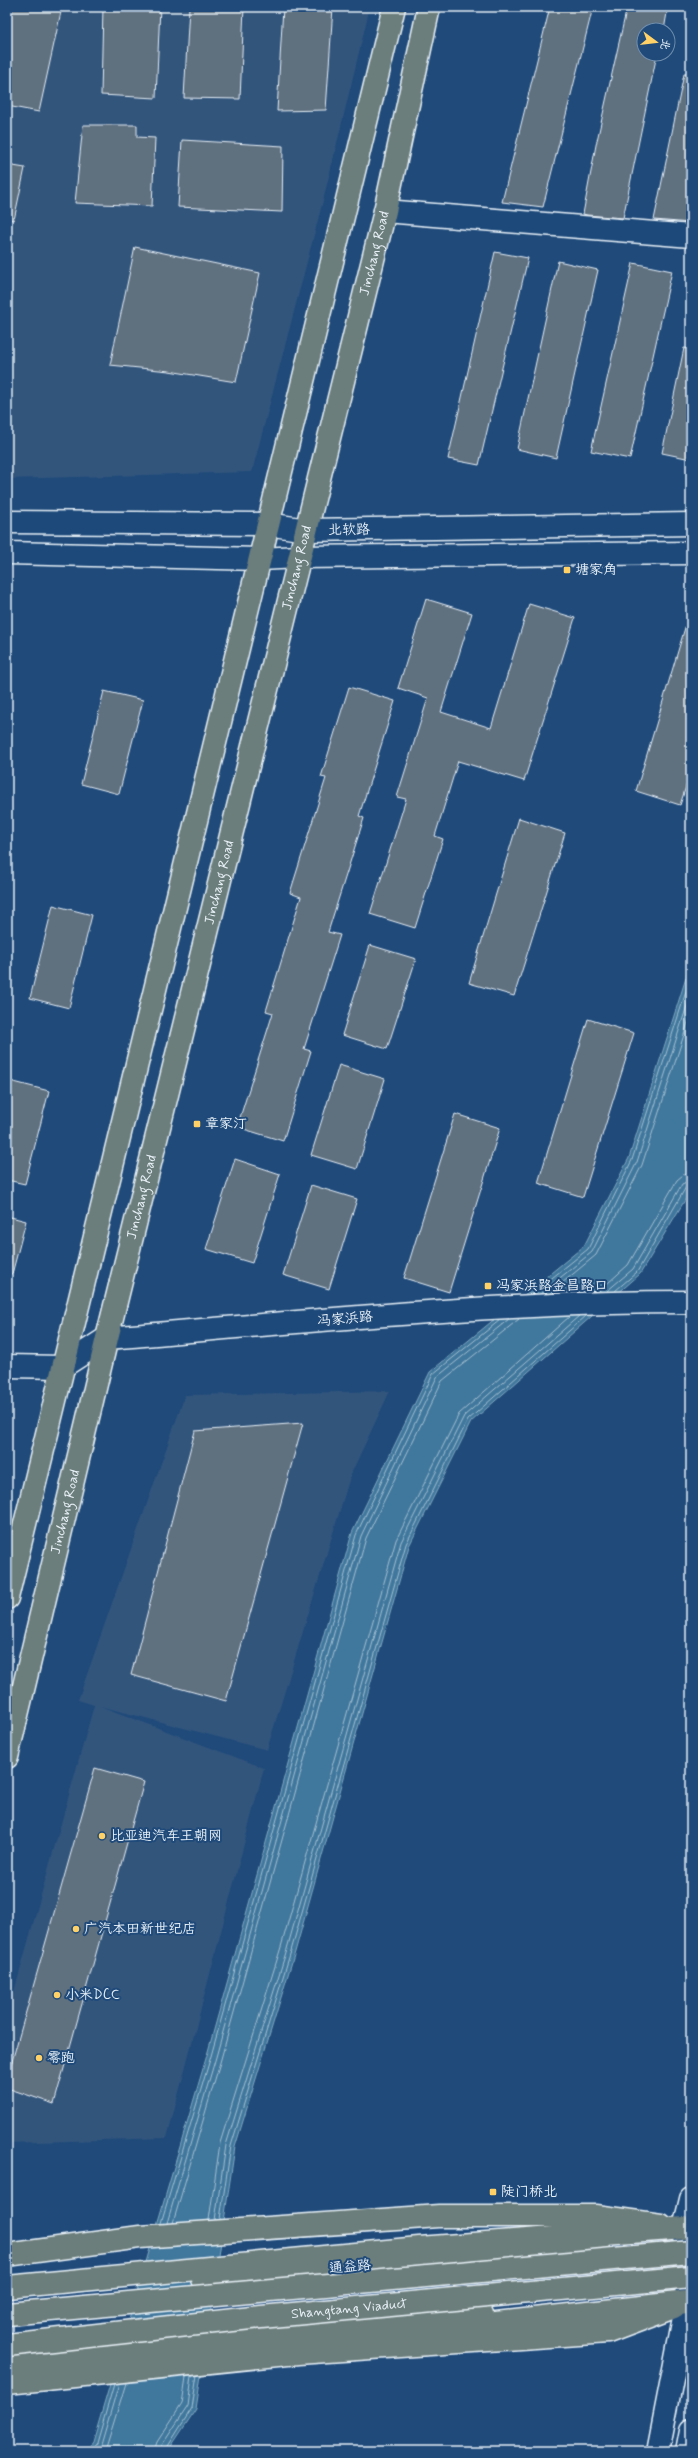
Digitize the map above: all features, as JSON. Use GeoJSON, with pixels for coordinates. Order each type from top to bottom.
{"type":"FeatureCollection","features":[{"type":"Feature","properties":{"kind":"main road"},"geometry":{"type":"LineString","coordinates":[[7,1598],[62,1367],[260,559],[267,524],[394,7]]}},
{"type":"Feature","properties":{"kind":"main road","name":"Jinchang Road"},"geometry":{"type":"LineString","coordinates":[[7,1758],[107,1338],[385,211],[429,7]]}},
{"type":"Feature","properties":{"kind":"main road"},"geometry":{"type":"LineString","coordinates":[[7,2255],[140,2237],[247,2228],[439,2216],[596,2216],[688,2228]]}},
{"type":"Feature","properties":{"kind":"main road"},"geometry":{"type":"LineString","coordinates":[[7,2287],[419,2248],[688,2228]]}},
{"type":"Feature","properties":{"kind":"main road","name":"通益路"},"geometry":{"type":"LineString","coordinates":[[7,2296],[566,2248],[688,2228]]}},
{"type":"Feature","properties":{"kind":"main road","name":"Shangtang Viaduct"},"geometry":{"type":"LineString","coordinates":[[7,2314],[691,2252]]}},
{"type":"Feature","properties":{"kind":"main road","name":"Shangtang Viaduct"},"geometry":{"type":"LineString","coordinates":[[7,2345],[261,2317],[691,2277]]}},
{"type":"Feature","properties":{"kind":"main road"},"geometry":{"type":"LineString","coordinates":[[7,2370],[139,2354],[396,2334],[689,2302]]}},
{"type":"Feature","properties":{"kind":"main road"},"geometry":{"type":"LineString","coordinates":[[7,2356],[218,2336],[609,2304],[689,2302]]}},
{"type":"Feature","properties":{"kind":"main road"},"geometry":{"type":"LineString","coordinates":[[7,2383],[211,2364],[298,2353],[608,2332],[689,2302]]}},
{"type":"Feature","properties":{"kind":"street"},"geometry":{"type":"LineString","coordinates":[[385,211],[691,236]]}},
{"type":"Feature","properties":{"kind":"street","name":"北软路"},"geometry":{"type":"LineString","coordinates":[[7,522],[267,524],[307,530],[691,524]]}},
{"type":"Feature","properties":{"kind":"street","name":"北软路"},"geometry":{"type":"LineString","coordinates":[[7,553],[260,559],[299,557],[691,553]]}},
{"type":"Feature","properties":{"kind":"street","name":"冯家浜路"},"geometry":{"type":"LineString","coordinates":[[62,1367],[107,1338],[504,1308],[624,1302],[691,1302]]}},
{"type":"Feature","properties":{"kind":"street"},"geometry":{"type":"LineString","coordinates":[[7,1366],[62,1367]]}},
{"type":"Feature","properties":{"kind":"street"},"geometry":{"type":"LineString","coordinates":[[658,2451],[689,2302],[688,2228],[691,2199]]}},
{"type":"Feature","properties":{"kind":"street"},"geometry":{"type":"LineString","coordinates":[[687,2451],[691,2430]]}},
{"type":"Feature","properties":{"kind":"shaded area"},"geometry":{"type":"Polygon","coordinates":[[[7,7],[370,7],[323,201],[252,472],[7,479],[7,7]]]}},
{"type":"Feature","properties":{"kind":"shaded area"},"geometry":{"type":"Polygon","coordinates":[[[390,1391],[351,1474],[267,1750],[100,1706],[264,1768],[167,2138],[7,2143],[7,2017],[94,1705],[78,1700],[185,1395],[390,1391]]]}},
{"type":"Feature","properties":{"kind":"water"},"geometry":{"type":"Polygon","coordinates":[[[691,962],[691,1182],[688,1195],[640,1274],[471,1422],[409,1546],[295,1952],[235,2147],[196,2409],[168,2451],[86,2451],[93,2442],[207,2055],[352,1533],[430,1372],[584,1246],[629,1158],[691,962]]]}},
{"type":"Feature","properties":{"kind":"building"},"geometry":{"type":"Polygon","coordinates":[[[7,7],[62,7],[39,112],[7,106],[7,7]]]}},
{"type":"Feature","properties":{"kind":"building"},"geometry":{"type":"Polygon","coordinates":[[[103,7],[160,7],[156,98],[101,95],[103,7]]]}},
{"type":"Feature","properties":{"kind":"building"},"geometry":{"type":"Polygon","coordinates":[[[189,7],[244,7],[240,99],[184,98],[189,7]]]}},
{"type":"Feature","properties":{"kind":"building"},"geometry":{"type":"Polygon","coordinates":[[[283,7],[333,7],[326,110],[277,111],[283,7]]]}},
{"type":"Feature","properties":{"kind":"building"},"geometry":{"type":"Polygon","coordinates":[[[550,7],[593,7],[543,207],[502,202],[550,7]]]}},
{"type":"Feature","properties":{"kind":"building"},"geometry":{"type":"Polygon","coordinates":[[[627,7],[668,7],[665,22],[636,22],[636,62],[655,62],[623,218],[583,214],[596,145],[627,7]]]}},
{"type":"Feature","properties":{"kind":"building"},"geometry":{"type":"Polygon","coordinates":[[[684,74],[691,74],[691,223],[654,220],[684,74]]]}},
{"type":"Feature","properties":{"kind":"building"},"geometry":{"type":"Polygon","coordinates":[[[83,125],[137,125],[137,137],[155,138],[152,206],[75,203],[83,125]]]}},
{"type":"Feature","properties":{"kind":"building"},"geometry":{"type":"Polygon","coordinates":[[[182,140],[283,146],[282,212],[178,207],[182,140]]]}},
{"type":"Feature","properties":{"kind":"building"},"geometry":{"type":"Polygon","coordinates":[[[7,165],[25,168],[14,220],[7,219],[7,165]]]}},
{"type":"Feature","properties":{"kind":"building"},"geometry":{"type":"Polygon","coordinates":[[[135,247],[260,273],[236,382],[169,371],[110,365],[135,247]]]}},
{"type":"Feature","properties":{"kind":"building"},"geometry":{"type":"Polygon","coordinates":[[[495,252],[528,258],[479,465],[448,459],[495,252]]]}},
{"type":"Feature","properties":{"kind":"building"},"geometry":{"type":"Polygon","coordinates":[[[558,261],[598,270],[556,458],[517,449],[558,261]]]}},
{"type":"Feature","properties":{"kind":"building"},"geometry":{"type":"Polygon","coordinates":[[[633,263],[672,271],[630,459],[591,451],[633,263]]]}},
{"type":"Feature","properties":{"kind":"building"},"geometry":{"type":"Polygon","coordinates":[[[684,348],[691,349],[691,459],[662,453],[684,348]]]}},
{"type":"Feature","properties":{"kind":"building"},"geometry":{"type":"Polygon","coordinates":[[[426,599],[472,613],[441,712],[491,728],[529,604],[575,618],[524,781],[458,761],[435,836],[443,839],[415,928],[370,914],[406,799],[397,797],[428,698],[398,688],[426,599]]]}},
{"type":"Feature","properties":{"kind":"building"},"geometry":{"type":"Polygon","coordinates":[[[687,621],[691,622],[691,771],[680,805],[636,791],[687,621]]]}},
{"type":"Feature","properties":{"kind":"building"},"geometry":{"type":"Polygon","coordinates":[[[349,687],[395,701],[359,816],[364,818],[328,932],[340,935],[304,1049],[311,1051],[283,1141],[237,1127],[273,1013],[266,1011],[301,897],[290,893],[326,778],[321,777],[349,687]]]}},
{"type":"Feature","properties":{"kind":"building"},"geometry":{"type":"Polygon","coordinates":[[[104,691],[143,700],[119,794],[81,784],[104,691]]]}},
{"type":"Feature","properties":{"kind":"building"},"geometry":{"type":"Polygon","coordinates":[[[519,818],[565,833],[514,996],[469,983],[519,818]]]}},
{"type":"Feature","properties":{"kind":"building"},"geometry":{"type":"Polygon","coordinates":[[[53,905],[92,915],[69,1008],[30,998],[53,905]]]}},
{"type":"Feature","properties":{"kind":"building"},"geometry":{"type":"Polygon","coordinates":[[[370,945],[416,959],[387,1049],[342,1035],[370,945]]]}},
{"type":"Feature","properties":{"kind":"building"},"geometry":{"type":"Polygon","coordinates":[[[588,1019],[634,1033],[583,1197],[538,1183],[588,1019]]]}},
{"type":"Feature","properties":{"kind":"building"},"geometry":{"type":"Polygon","coordinates":[[[339,1065],[385,1079],[357,1169],[311,1155],[339,1065]]]}},
{"type":"Feature","properties":{"kind":"building"},"geometry":{"type":"Polygon","coordinates":[[[10,1081],[49,1091],[25,1184],[7,1180],[7,1094],[10,1081]]]}},
{"type":"Feature","properties":{"kind":"building"},"geometry":{"type":"Polygon","coordinates":[[[455,1114],[500,1128],[449,1292],[404,1278],[455,1114]]]}},
{"type":"Feature","properties":{"kind":"building"},"geometry":{"type":"Polygon","coordinates":[[[235,1159],[280,1174],[252,1263],[206,1249],[235,1159]]]}},
{"type":"Feature","properties":{"kind":"building"},"geometry":{"type":"Polygon","coordinates":[[[311,1185],[357,1199],[329,1289],[283,1275],[311,1185]]]}},
{"type":"Feature","properties":{"kind":"building"},"geometry":{"type":"Polygon","coordinates":[[[7,1216],[26,1221],[12,1274],[7,1273],[7,1216]]]}},
{"type":"Feature","properties":{"kind":"building"},"geometry":{"type":"Polygon","coordinates":[[[303,1423],[226,1701],[131,1675],[195,1431],[303,1423]]]}},
{"type":"Feature","properties":{"kind":"building"},"geometry":{"type":"Polygon","coordinates":[[[95,1768],[144,1782],[54,2104],[7,2088],[7,2079],[95,1768]]]}},
{"type":"Feature","properties":{"kind":"place","name":"塘家角"},"geometry":{"type":"Point","coordinates":[567,570]}},
{"type":"Feature","properties":{"kind":"place","name":"章家汀"},"geometry":{"type":"Point","coordinates":[197,1124]}},
{"type":"Feature","properties":{"kind":"place","name":"冯家浜路金昌路口"},"geometry":{"type":"Point","coordinates":[488,1286]}},
{"type":"Feature","properties":{"kind":"place","name":"比亚迪汽车王朝网"},"geometry":{"type":"Point","coordinates":[102,1836]}},
{"type":"Feature","properties":{"kind":"place","name":"广汽本田新世纪店"},"geometry":{"type":"Point","coordinates":[76,1929]}},
{"type":"Feature","properties":{"kind":"place","name":"小米DCC"},"geometry":{"type":"Point","coordinates":[57,1995]}},
{"type":"Feature","properties":{"kind":"place","name":"零跑"},"geometry":{"type":"Point","coordinates":[39,2058]}},
{"type":"Feature","properties":{"kind":"place","name":"陡门桥北"},"geometry":{"type":"Point","coordinates":[493,2192]}}]}
